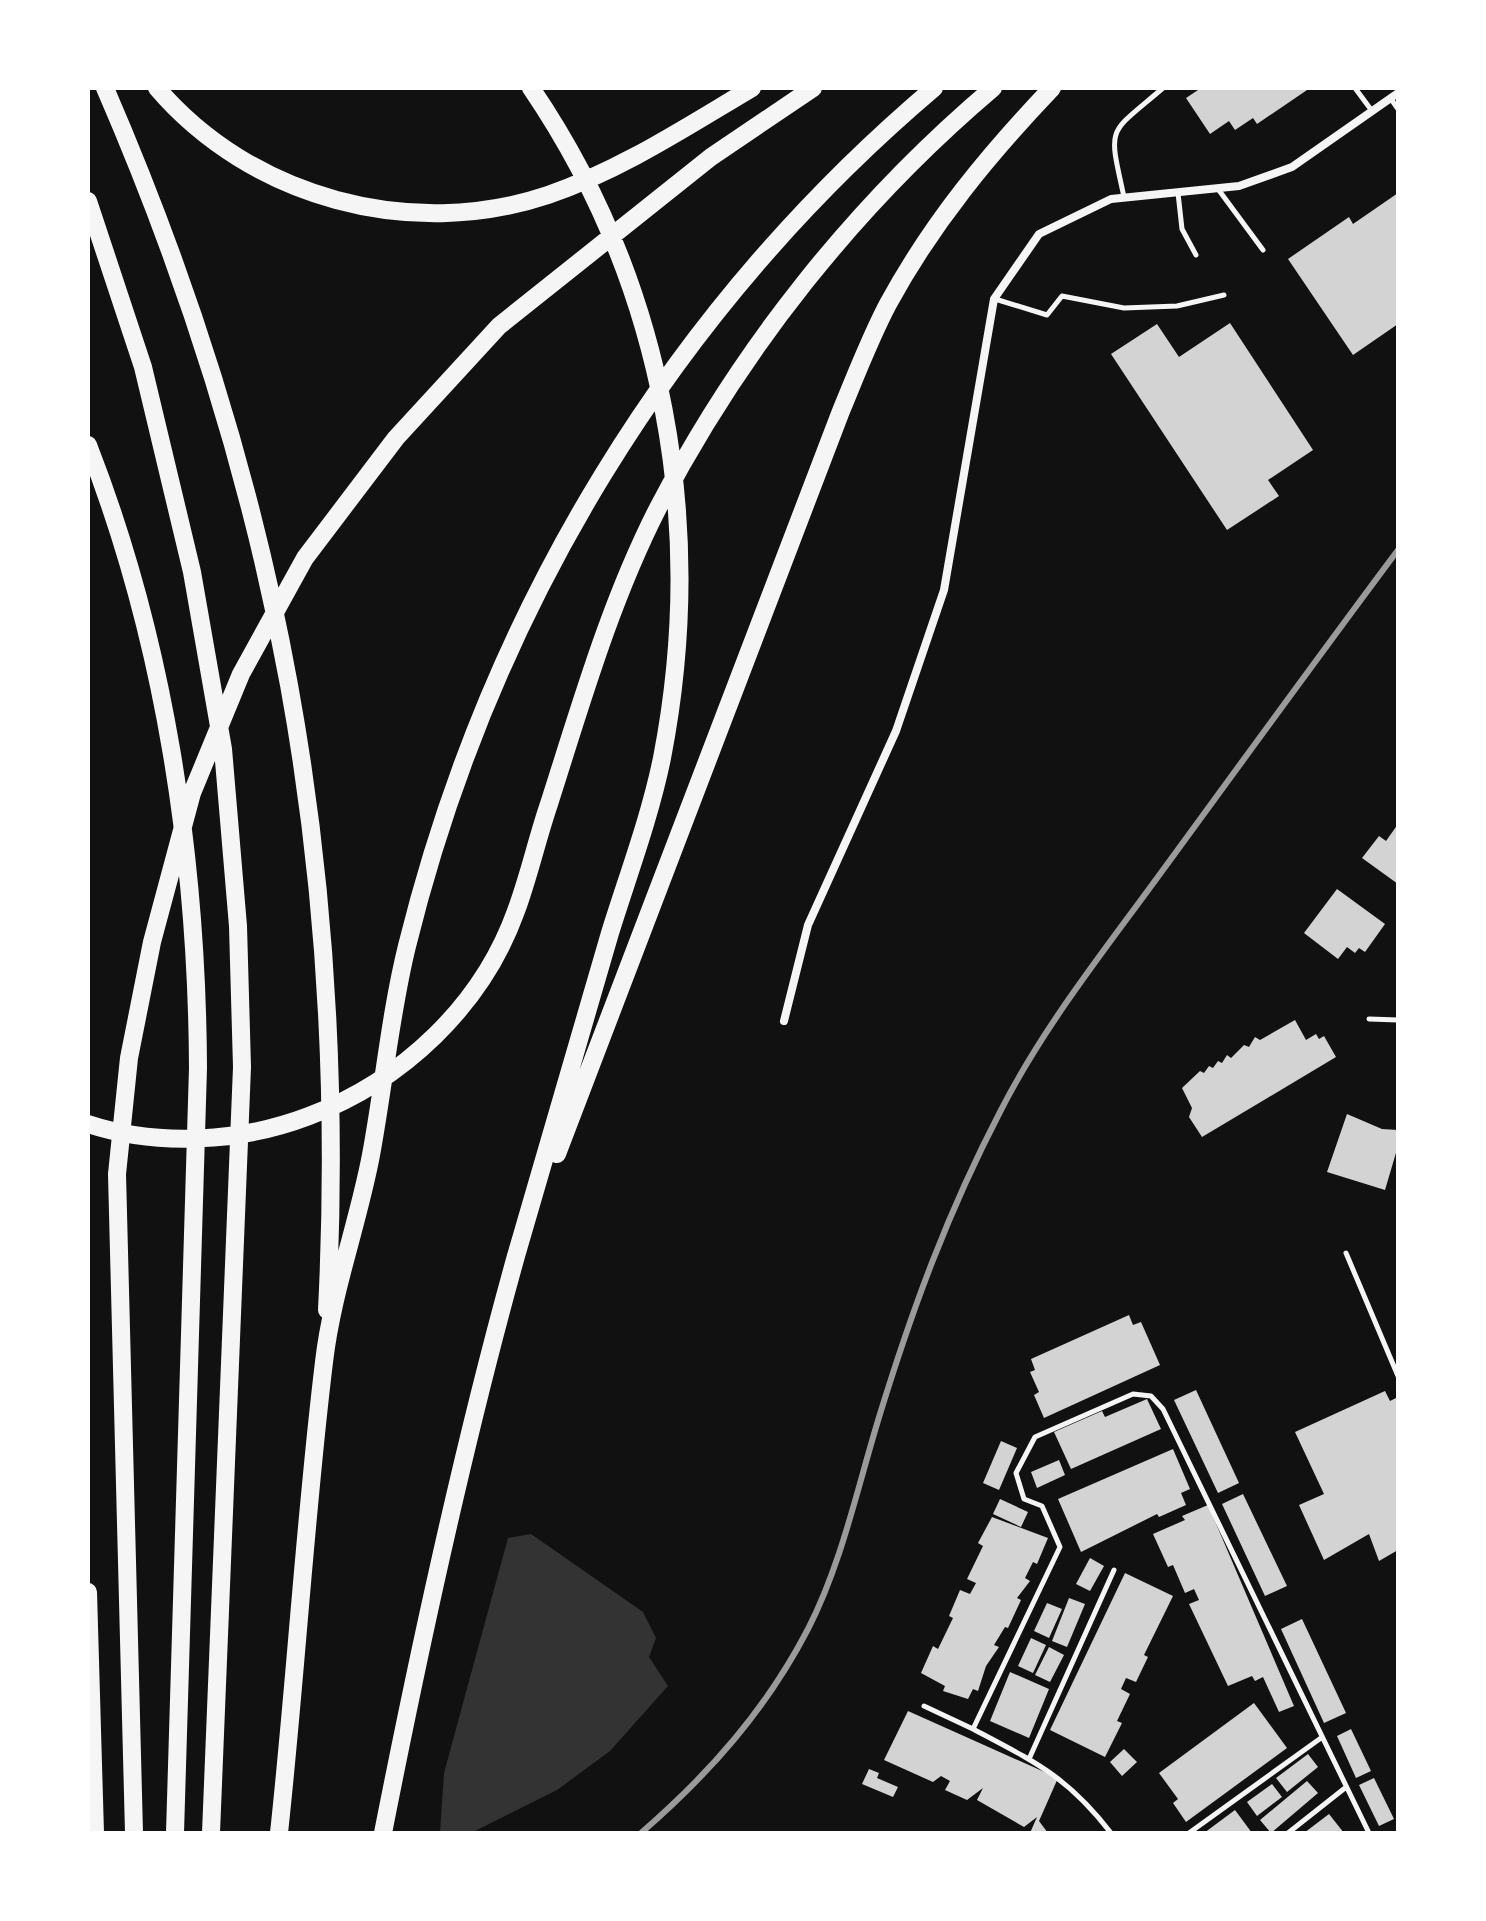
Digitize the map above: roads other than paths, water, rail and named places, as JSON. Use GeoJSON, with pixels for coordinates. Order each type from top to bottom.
{"type":"FeatureCollection","features":[{"type":"Feature","properties":{"kind":"highway"},"geometry":{"type":"LineString","coordinates":[[105,88],[146,183],[194,311],[252,510],[300,742],[324,929],[332,1104],[324,1356],[279,1833]]}},
{"type":"Feature","properties":{"kind":"highway"},"geometry":{"type":"LineString","coordinates":[[157,88],[193,125],[224,149],[288,184],[380,210],[427,214],[475,211],[546,196],[612,170],[752,88]]}},
{"type":"Feature","properties":{"kind":"highway"},"geometry":{"type":"LineString","coordinates":[[134,1833],[117,1174],[129,1058],[152,942],[192,793],[241,674],[305,558],[396,438],[499,326],[711,157],[813,88]]}},
{"type":"Feature","properties":{"kind":"highway"},"geometry":{"type":"LineString","coordinates":[[324,1356],[371,1154],[386,1047],[407,947],[434,851],[476,728],[526,613],[574,522],[637,416],[726,298],[839,173],[934,88]]}},
{"type":"Feature","properties":{"kind":"highway"},"geometry":{"type":"LineString","coordinates":[[88,1124],[127,1133],[202,1138],[242,1135],[289,1124],[352,1097],[394,1072],[443,1028],[483,977],[516,911],[602,642],[630,566],[702,428],[806,278],[906,169],[993,88]]}},
{"type":"Feature","properties":{"kind":"highway"},"geometry":{"type":"LineString","coordinates":[[515,1261],[841,411],[888,305],[935,227],[991,152],[1052,88]]}},
{"type":"Feature","properties":{"kind":"highway"},"geometry":{"type":"LineString","coordinates":[[383,1833],[421,1639],[515,1261],[661,763],[677,648],[681,546],[677,486],[655,365],[617,246],[589,186],[536,94]]}},
{"type":"Feature","properties":{"kind":"highway"},"geometry":{"type":"LineString","coordinates":[[88,201],[143,367],[192,572],[223,749],[238,926],[242,1067],[211,1833]]}},
{"type":"Feature","properties":{"kind":"highway"},"geometry":{"type":"LineString","coordinates":[[88,445],[128,565],[152,657],[186,841],[197,962],[198,1068],[175,1833]]}},
{"type":"Feature","properties":{"kind":"highway"},"geometry":{"type":"LineString","coordinates":[[88,1592],[95,1833]]}},
{"type":"Feature","properties":{"kind":"street"},"geometry":{"type":"LineString","coordinates":[[784,1021],[808,925],[896,731],[944,590],[994,299],[1039,234],[1111,199],[1239,186],[1292,167],[1394,96]]}},
{"type":"Feature","properties":{"kind":"lane"},"geometry":{"type":"LineString","coordinates":[[1124,198],[1112,138],[1117,127],[1163,88]]}},
{"type":"Feature","properties":{"kind":"lane"},"geometry":{"type":"LineString","coordinates":[[1355,88],[1372,111]]}},
{"type":"Feature","properties":{"kind":"lane"},"geometry":{"type":"LineString","coordinates":[[1394,96],[1398,109]]}},
{"type":"Feature","properties":{"kind":"lane"},"geometry":{"type":"LineString","coordinates":[[1218,189],[1263,250]]}},
{"type":"Feature","properties":{"kind":"lane"},"geometry":{"type":"LineString","coordinates":[[1178,193],[1182,229],[1196,255]]}},
{"type":"Feature","properties":{"kind":"lane"},"geometry":{"type":"LineString","coordinates":[[994,299],[1047,315],[1062,296],[1124,308],[1177,306],[1224,295]]}},
{"type":"Feature","properties":{"kind":"lane"},"geometry":{"type":"LineString","coordinates":[[1369,1019],[1398,1020]]}},
{"type":"Feature","properties":{"kind":"lane"},"geometry":{"type":"LineString","coordinates":[[1346,1253],[1398,1376]]}},
{"type":"Feature","properties":{"kind":"lane"},"geometry":{"type":"LineString","coordinates":[[973,1729],[1060,1547],[1042,1506],[1024,1499],[1016,1473],[1035,1437],[1133,1394],[1151,1396],[1163,1409],[1369,1833]]}},
{"type":"Feature","properties":{"kind":"lane"},"geometry":{"type":"LineString","coordinates":[[1029,1759],[1114,1570]]}},
{"type":"Feature","properties":{"kind":"lane"},"geometry":{"type":"LineString","coordinates":[[924,1706],[1053,1772],[1084,1798],[1111,1833]]}},
{"type":"Feature","properties":{"kind":"lane"},"geometry":{"type":"LineString","coordinates":[[1189,1833],[1321,1738]]}},
{"type":"Feature","properties":{"kind":"lane"},"geometry":{"type":"LineString","coordinates":[[1288,1833],[1345,1788]]}},
{"type":"Feature","properties":{"kind":"railway"},"geometry":{"type":"LineString","coordinates":[[641,1833],[713,1764],[755,1714],[808,1629],[840,1551],[892,1374],[933,1260],[981,1149],[1035,1050],[1096,961],[1398,550]]}}]}
